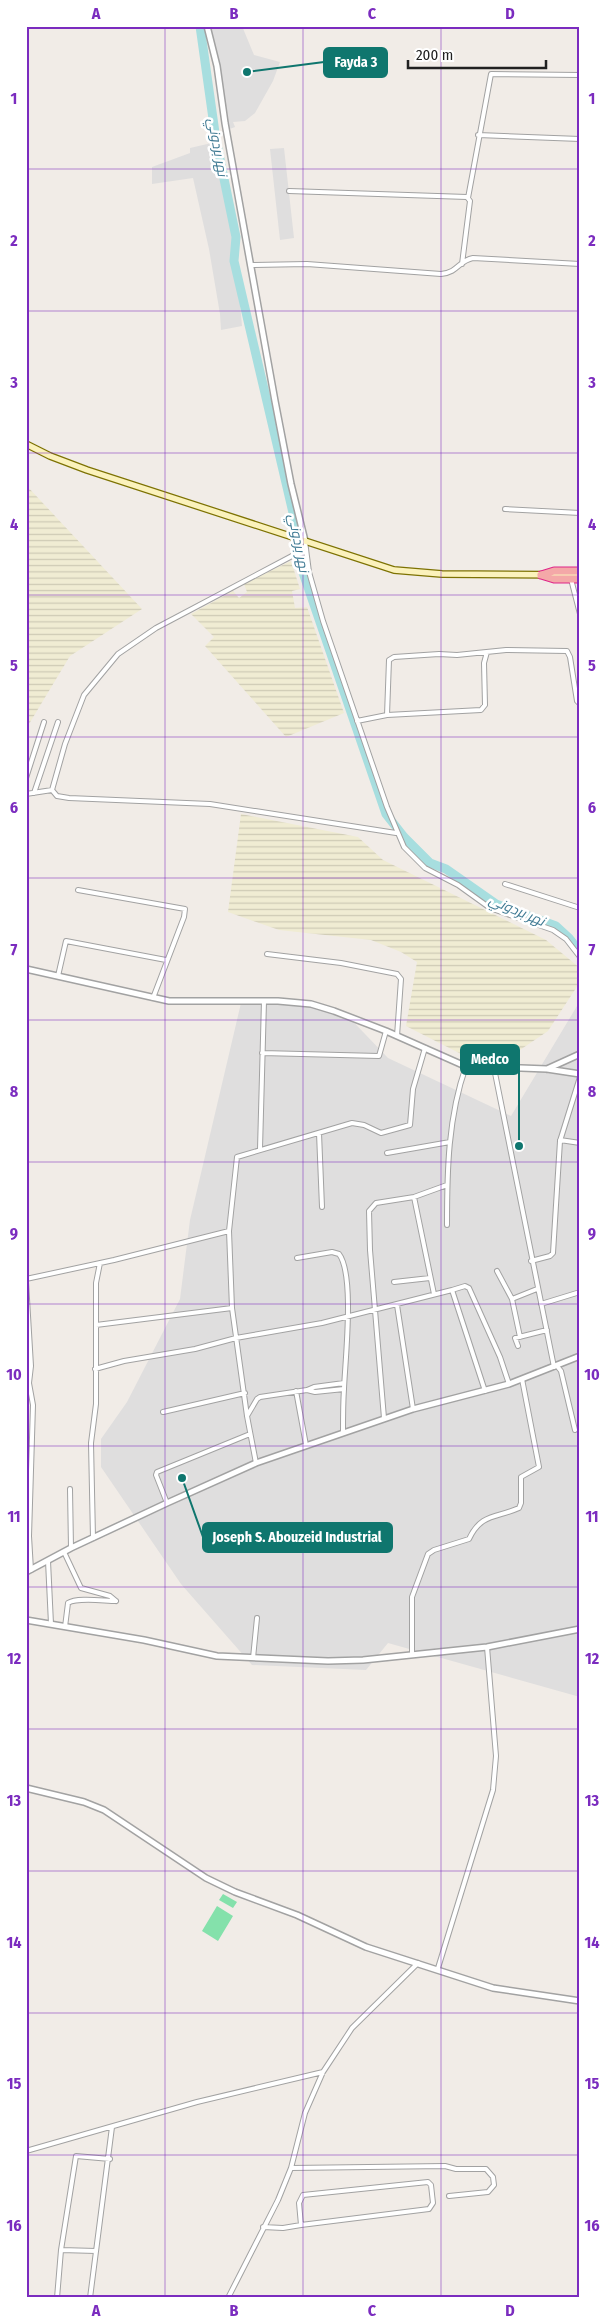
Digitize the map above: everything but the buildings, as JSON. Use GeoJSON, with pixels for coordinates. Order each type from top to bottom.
{"type":"FeatureCollection","features":[{"type":"Feature","properties":{"kind":"highway"},"geometry":{"type":"LineString","coordinates":[[541,575],[554,571],[580,571]]}},
{"type":"Feature","properties":{"kind":"highway"},"geometry":{"type":"LineString","coordinates":[[541,575],[554,579],[580,579]]}},
{"type":"Feature","properties":{"kind":"main road"},"geometry":{"type":"LineString","coordinates":[[26,444],[50,456],[87,470],[376,565],[412,572],[580,575]]}},
{"type":"Feature","properties":{"kind":"street"},"geometry":{"type":"LineString","coordinates":[[207,26],[217,66],[225,123],[305,552],[323,621],[396,833],[404,847],[425,868],[458,885],[498,912],[553,930],[566,939],[580,957]]}},
{"type":"Feature","properties":{"kind":"street"},"geometry":{"type":"LineString","coordinates":[[462,264],[470,204],[468,198],[478,135],[491,74],[580,74]]}},
{"type":"Feature","properties":{"kind":"street"},"geometry":{"type":"LineString","coordinates":[[478,135],[580,139]]}},
{"type":"Feature","properties":{"kind":"street"},"geometry":{"type":"LineString","coordinates":[[289,191],[332,191],[468,198]]}},
{"type":"Feature","properties":{"kind":"street"},"geometry":{"type":"LineString","coordinates":[[252,265],[307,264],[441,274],[455,270],[473,258],[580,264]]}},
{"type":"Feature","properties":{"kind":"street"},"geometry":{"type":"LineString","coordinates":[[505,509],[580,513]]}},
{"type":"Feature","properties":{"kind":"street"},"geometry":{"type":"LineString","coordinates":[[52,790],[65,744],[84,695],[118,654],[156,628],[292,556],[305,552]]}},
{"type":"Feature","properties":{"kind":"street"},"geometry":{"type":"LineString","coordinates":[[571,579],[580,614]]}},
{"type":"Feature","properties":{"kind":"street"},"geometry":{"type":"LineString","coordinates":[[387,715],[388,667],[392,658],[487,652],[567,651],[570,657],[577,701],[580,704]]}},
{"type":"Feature","properties":{"kind":"street"},"geometry":{"type":"LineString","coordinates":[[357,721],[387,715],[482,710],[485,705],[484,663],[487,652]]}},
{"type":"Feature","properties":{"kind":"street"},"geometry":{"type":"LineString","coordinates":[[26,778],[44,722]]}},
{"type":"Feature","properties":{"kind":"street"},"geometry":{"type":"LineString","coordinates":[[34,793],[58,722]]}},
{"type":"Feature","properties":{"kind":"street"},"geometry":{"type":"LineString","coordinates":[[26,794],[52,790]]}},
{"type":"Feature","properties":{"kind":"street"},"geometry":{"type":"LineString","coordinates":[[52,790],[57,796],[69,798],[210,804],[396,833]]}},
{"type":"Feature","properties":{"kind":"street"},"geometry":{"type":"LineString","coordinates":[[505,884],[580,908]]}},
{"type":"Feature","properties":{"kind":"street"},"geometry":{"type":"LineString","coordinates":[[78,890],[185,909],[184,917],[153,998]]}},
{"type":"Feature","properties":{"kind":"street"},"geometry":{"type":"LineString","coordinates":[[58,976],[66,941],[166,960]]}},
{"type":"Feature","properties":{"kind":"street"},"geometry":{"type":"LineString","coordinates":[[267,954],[340,963],[397,974],[401,979],[397,1036]]}},
{"type":"Feature","properties":{"kind":"street"},"geometry":{"type":"LineString","coordinates":[[26,969],[153,998],[184,1002],[264,1001],[302,1003],[322,1007],[386,1031],[466,1066],[547,1069],[580,1076],[560,1140],[552,1253],[550,1256],[531,1261]]}},
{"type":"Feature","properties":{"kind":"street"},"geometry":{"type":"LineString","coordinates":[[260,1149],[264,1001]]}},
{"type":"Feature","properties":{"kind":"street"},"geometry":{"type":"LineString","coordinates":[[262,1054],[378,1056],[386,1031]]}},
{"type":"Feature","properties":{"kind":"street"},"geometry":{"type":"LineString","coordinates":[[256,1463],[247,1416],[232,1308],[229,1231],[236,1160],[241,1154],[352,1123],[361,1124],[381,1133],[410,1125],[413,1089],[425,1048]]}},
{"type":"Feature","properties":{"kind":"street"},"geometry":{"type":"LineString","coordinates":[[547,1069],[580,1054]]}},
{"type":"Feature","properties":{"kind":"street"},"geometry":{"type":"LineString","coordinates":[[446,1225],[450,1142],[455,1103],[466,1066]]}},
{"type":"Feature","properties":{"kind":"street"},"geometry":{"type":"LineString","coordinates":[[494,1068],[546,1330],[556,1366],[561,1371],[575,1430]]}},
{"type":"Feature","properties":{"kind":"street"},"geometry":{"type":"LineString","coordinates":[[319,1133],[322,1207]]}},
{"type":"Feature","properties":{"kind":"street"},"geometry":{"type":"LineString","coordinates":[[560,1140],[580,1143]]}},
{"type":"Feature","properties":{"kind":"street"},"geometry":{"type":"LineString","coordinates":[[387,1153],[450,1142]]}},
{"type":"Feature","properties":{"kind":"street"},"geometry":{"type":"LineString","coordinates":[[384,1418],[370,1250],[369,1211],[376,1203],[414,1197],[447,1185]]}},
{"type":"Feature","properties":{"kind":"street"},"geometry":{"type":"LineString","coordinates":[[414,1197],[434,1294]]}},
{"type":"Feature","properties":{"kind":"street"},"geometry":{"type":"LineString","coordinates":[[229,1231],[26,1280],[29,1383],[33,1405],[28,1571],[71,1548],[256,1463],[412,1409],[509,1384],[580,1356]]}},
{"type":"Feature","properties":{"kind":"street"},"geometry":{"type":"LineString","coordinates":[[296,1258],[332,1252],[339,1254],[343,1264],[348,1316],[343,1432]]}},
{"type":"Feature","properties":{"kind":"street"},"geometry":{"type":"LineString","coordinates":[[93,1538],[91,1443],[96,1404],[96,1283],[100,1263]]}},
{"type":"Feature","properties":{"kind":"street"},"geometry":{"type":"LineString","coordinates":[[497,1271],[512,1299],[520,1337]]}},
{"type":"Feature","properties":{"kind":"street"},"geometry":{"type":"LineString","coordinates":[[394,1282],[430,1278]]}},
{"type":"Feature","properties":{"kind":"street"},"geometry":{"type":"LineString","coordinates":[[95,1369],[195,1349],[236,1338],[322,1323],[376,1311],[466,1286],[469,1288],[495,1346],[509,1384]]}},
{"type":"Feature","properties":{"kind":"street"},"geometry":{"type":"LineString","coordinates":[[512,1299],[538,1288]]}},
{"type":"Feature","properties":{"kind":"street"},"geometry":{"type":"LineString","coordinates":[[452,1290],[485,1391]]}},
{"type":"Feature","properties":{"kind":"street"},"geometry":{"type":"LineString","coordinates":[[541,1304],[580,1292]]}},
{"type":"Feature","properties":{"kind":"street"},"geometry":{"type":"LineString","coordinates":[[397,1305],[412,1409]]}},
{"type":"Feature","properties":{"kind":"street"},"geometry":{"type":"LineString","coordinates":[[96,1325],[232,1308]]}},
{"type":"Feature","properties":{"kind":"street"},"geometry":{"type":"LineString","coordinates":[[518,1346],[515,1338],[546,1330]]}},
{"type":"Feature","properties":{"kind":"street"},"geometry":{"type":"LineString","coordinates":[[412,1655],[412,1597],[428,1554],[434,1550],[469,1539],[474,1529],[486,1518],[519,1508],[521,1503],[521,1476],[539,1467],[522,1379]]}},
{"type":"Feature","properties":{"kind":"street"},"geometry":{"type":"LineString","coordinates":[[247,1416],[260,1397],[344,1383]]}},
{"type":"Feature","properties":{"kind":"street"},"geometry":{"type":"LineString","coordinates":[[307,1390],[315,1392],[344,1389]]}},
{"type":"Feature","properties":{"kind":"street"},"geometry":{"type":"LineString","coordinates":[[296,1391],[306,1445]]}},
{"type":"Feature","properties":{"kind":"street"},"geometry":{"type":"LineString","coordinates":[[163,1412],[245,1393]]}},
{"type":"Feature","properties":{"kind":"street"},"geometry":{"type":"LineString","coordinates":[[167,1503],[156,1475],[158,1472],[250,1434]]}},
{"type":"Feature","properties":{"kind":"street"},"geometry":{"type":"LineString","coordinates":[[70,1489],[71,1548]]}},
{"type":"Feature","properties":{"kind":"street"},"geometry":{"type":"LineString","coordinates":[[64,1552],[81,1588],[110,1596],[116,1600],[96,1602],[74,1600],[68,1603],[65,1627]]}},
{"type":"Feature","properties":{"kind":"street"},"geometry":{"type":"LineString","coordinates":[[48,1561],[51,1624]]}},
{"type":"Feature","properties":{"kind":"street"},"geometry":{"type":"LineString","coordinates":[[253,1658],[258,1618]]}},
{"type":"Feature","properties":{"kind":"street"},"geometry":{"type":"LineString","coordinates":[[26,1620],[217,1656],[337,1661],[487,1647],[580,1629]]}},
{"type":"Feature","properties":{"kind":"street"},"geometry":{"type":"LineString","coordinates":[[438,1968],[493,1790],[496,1756],[487,1647]]}},
{"type":"Feature","properties":{"kind":"street"},"geometry":{"type":"LineString","coordinates":[[26,1788],[93,1805],[219,1885],[297,1915],[366,1947],[418,1964],[438,1968],[493,1988],[580,2001]]}},
{"type":"Feature","properties":{"kind":"street"},"geometry":{"type":"LineString","coordinates":[[228,2298],[291,2168],[305,2112],[323,2072],[352,2028],[418,1964]]}},
{"type":"Feature","properties":{"kind":"street"},"geometry":{"type":"LineString","coordinates":[[26,2151],[197,2102],[323,2072]]}},
{"type":"Feature","properties":{"kind":"street"},"geometry":{"type":"LineString","coordinates":[[90,2298],[110,2159],[112,2127]]}},
{"type":"Feature","properties":{"kind":"street"},"geometry":{"type":"LineString","coordinates":[[57,2298],[61,2250],[76,2156],[110,2159]]}},
{"type":"Feature","properties":{"kind":"street"},"geometry":{"type":"LineString","coordinates":[[291,2168],[445,2166],[456,2169],[486,2170],[494,2177],[494,2185],[488,2192],[449,2196]]}},
{"type":"Feature","properties":{"kind":"street"},"geometry":{"type":"LineString","coordinates":[[263,2227],[301,2225],[429,2209],[433,2203],[431,2185],[428,2182],[301,2196],[299,2203],[301,2225]]}},
{"type":"Feature","properties":{"kind":"street"},"geometry":{"type":"LineString","coordinates":[[61,2250],[96,2251]]}},
{"type":"Feature","properties":{"kind":"shaded area"},"geometry":{"type":"Polygon","coordinates":[[[209,26],[242,26],[254,55],[280,62],[273,81],[255,113],[245,121],[233,122],[235,127],[227,130],[209,26]]]}},
{"type":"Feature","properties":{"kind":"shaded area"},"geometry":{"type":"Polygon","coordinates":[[[216,142],[232,212],[242,326],[221,330],[209,249],[193,178],[152,184],[152,167],[190,153],[190,148],[216,142]]]}},
{"type":"Feature","properties":{"kind":"shaded area"},"geometry":{"type":"Polygon","coordinates":[[[284,148],[294,238],[280,240],[270,149],[284,148]]]}},
{"type":"Feature","properties":{"kind":"shaded area"},"geometry":{"type":"Polygon","coordinates":[[[26,485],[142,609],[70,656],[26,729],[26,485]]]}},
{"type":"Feature","properties":{"kind":"shaded area"},"geometry":{"type":"Polygon","coordinates":[[[291,561],[300,589],[292,591],[295,608],[307,607],[344,713],[286,737],[205,646],[214,637],[191,614],[233,591],[239,598],[247,592],[244,584],[291,561]]]}},
{"type":"Feature","properties":{"kind":"shaded area"},"geometry":{"type":"Polygon","coordinates":[[[241,814],[358,837],[383,860],[546,940],[580,968],[580,982],[548,1031],[514,1054],[463,1055],[406,1026],[417,962],[401,952],[371,940],[279,930],[228,912],[241,814]]]}},
{"type":"Feature","properties":{"kind":"shaded area"},"geometry":{"type":"Polygon","coordinates":[[[580,1001],[580,1697],[388,1643],[366,1670],[252,1665],[181,1584],[101,1467],[101,1439],[127,1402],[180,1299],[190,1220],[241,1003],[294,1004],[342,1010],[388,1058],[511,1116],[580,1001]]]}},
{"type":"Feature","properties":{"kind":"green space"},"geometry":{"type":"Polygon","coordinates":[[[223,1894],[237,1902],[233,1908],[219,1900],[223,1894]]]}},
{"type":"Feature","properties":{"kind":"green space"},"geometry":{"type":"Polygon","coordinates":[[[217,1906],[233,1916],[218,1941],[202,1931],[217,1906]]]}},
{"type":"Feature","properties":{"kind":"waterway","name":"نهر بردوني"},"geometry":{"type":"LineString","coordinates":[[200,26],[216,140],[236,237],[234,261],[294,517],[298,558],[386,814],[404,837],[430,863],[446,869],[496,904],[556,926],[580,952]]}},
{"type":"Feature","properties":{"kind":"place","name":"Fayda 3"},"geometry":{"type":"Point","coordinates":[247,72]}},
{"type":"Feature","properties":{"kind":"place","name":"Medco"},"geometry":{"type":"Point","coordinates":[519,1146]}},
{"type":"Feature","properties":{"kind":"place","name":"Joseph S. Abouzeid Industrial"},"geometry":{"type":"Point","coordinates":[182,1478]}}]}
